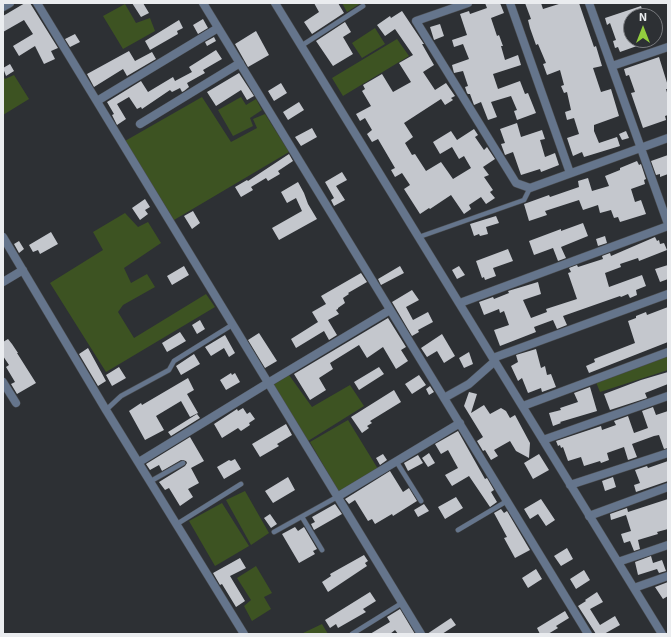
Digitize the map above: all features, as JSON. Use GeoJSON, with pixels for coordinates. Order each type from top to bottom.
{"type":"FeatureCollection","features":[{"type":"Feature","properties":{"kind":"street"},"geometry":{"type":"LineString","coordinates":[[3,7],[10,3]]}},
{"type":"Feature","properties":{"kind":"street"},"geometry":{"type":"LineString","coordinates":[[37,3],[421,634]]}},
{"type":"Feature","properties":{"kind":"street"},"geometry":{"type":"LineString","coordinates":[[203,3],[588,634]]}},
{"type":"Feature","properties":{"kind":"street"},"geometry":{"type":"LineString","coordinates":[[276,3],[662,634]]}},
{"type":"Feature","properties":{"kind":"street"},"geometry":{"type":"LineString","coordinates":[[468,3],[449,6],[416,21],[516,183],[530,188],[668,138]]}},
{"type":"Feature","properties":{"kind":"street"},"geometry":{"type":"LineString","coordinates":[[510,3],[570,173]]}},
{"type":"Feature","properties":{"kind":"street"},"geometry":{"type":"LineString","coordinates":[[460,303],[668,225],[666,214],[640,148],[589,3]]}},
{"type":"Feature","properties":{"kind":"street"},"geometry":{"type":"LineString","coordinates":[[97,101],[218,28]]}},
{"type":"Feature","properties":{"kind":"street"},"geometry":{"type":"LineString","coordinates":[[612,66],[668,47]]}},
{"type":"Feature","properties":{"kind":"street"},"geometry":{"type":"LineString","coordinates":[[140,124],[240,63]]}},
{"type":"Feature","properties":{"kind":"street"},"geometry":{"type":"LineString","coordinates":[[3,237],[106,410],[244,634]]}},
{"type":"Feature","properties":{"kind":"street"},"geometry":{"type":"LineString","coordinates":[[3,282],[23,270]]}},
{"type":"Feature","properties":{"kind":"street"},"geometry":{"type":"LineString","coordinates":[[444,398],[469,384],[494,360],[668,294]]}},
{"type":"Feature","properties":{"kind":"street"},"geometry":{"type":"LineString","coordinates":[[139,462],[390,310]]}},
{"type":"Feature","properties":{"kind":"street"},"geometry":{"type":"LineString","coordinates":[[523,406],[668,352]]}},
{"type":"Feature","properties":{"kind":"street"},"geometry":{"type":"LineString","coordinates":[[3,382],[16,403]]}},
{"type":"Feature","properties":{"kind":"street"},"geometry":{"type":"LineString","coordinates":[[543,440],[668,396]]}},
{"type":"Feature","properties":{"kind":"street"},"geometry":{"type":"LineString","coordinates":[[337,497],[460,424]]}},
{"type":"Feature","properties":{"kind":"street"},"geometry":{"type":"LineString","coordinates":[[570,485],[668,453]]}},
{"type":"Feature","properties":{"kind":"street"},"geometry":{"type":"LineString","coordinates":[[589,516],[668,487]]}},
{"type":"Feature","properties":{"kind":"street"},"geometry":{"type":"LineString","coordinates":[[618,562],[668,545]]}},
{"type":"Feature","properties":{"kind":"street"},"geometry":{"type":"LineString","coordinates":[[634,588],[668,576]]}},
{"type":"Feature","properties":{"kind":"lane"},"geometry":{"type":"LineString","coordinates":[[302,46],[363,6]]}},
{"type":"Feature","properties":{"kind":"lane"},"geometry":{"type":"LineString","coordinates":[[419,238],[524,200],[530,188]]}},
{"type":"Feature","properties":{"kind":"lane"},"geometry":{"type":"LineString","coordinates":[[106,410],[122,396],[169,370],[174,361],[232,324]]}},
{"type":"Feature","properties":{"kind":"lane"},"geometry":{"type":"LineString","coordinates":[[396,462],[421,501]]}},
{"type":"Feature","properties":{"kind":"lane"},"geometry":{"type":"LineString","coordinates":[[151,481],[183,463]]}},
{"type":"Feature","properties":{"kind":"lane"},"geometry":{"type":"LineString","coordinates":[[177,524],[241,484]]}},
{"type":"Feature","properties":{"kind":"lane"},"geometry":{"type":"LineString","coordinates":[[274,532],[337,497]]}},
{"type":"Feature","properties":{"kind":"lane"},"geometry":{"type":"LineString","coordinates":[[458,530],[507,501]]}},
{"type":"Feature","properties":{"kind":"lane"},"geometry":{"type":"LineString","coordinates":[[302,517],[322,550]]}},
{"type":"Feature","properties":{"kind":"lane"},"geometry":{"type":"LineString","coordinates":[[352,634],[402,603]]}},
{"type":"Feature","properties":{"kind":"green space"},"geometry":{"type":"Polygon","coordinates":[[[342,3],[361,3],[347,12],[342,3]]]}},
{"type":"Feature","properties":{"kind":"green space"},"geometry":{"type":"Polygon","coordinates":[[[125,4],[136,23],[150,18],[155,31],[123,49],[103,16],[125,4]]]}},
{"type":"Feature","properties":{"kind":"green space"},"geometry":{"type":"Polygon","coordinates":[[[375,28],[385,44],[362,58],[352,43],[375,28]]]}},
{"type":"Feature","properties":{"kind":"green space"},"geometry":{"type":"Polygon","coordinates":[[[397,39],[409,56],[343,96],[332,78],[397,39]]]}},
{"type":"Feature","properties":{"kind":"green space"},"geometry":{"type":"Polygon","coordinates":[[[14,75],[29,99],[3,115],[3,76],[5,79],[14,75]]]}},
{"type":"Feature","properties":{"kind":"green space"},"geometry":{"type":"Polygon","coordinates":[[[202,97],[231,142],[257,128],[253,119],[265,114],[289,152],[174,220],[125,141],[202,97]]]}},
{"type":"Feature","properties":{"kind":"green space"},"geometry":{"type":"Polygon","coordinates":[[[241,97],[246,105],[256,99],[262,110],[250,118],[253,126],[233,136],[218,110],[241,97]]]}},
{"type":"Feature","properties":{"kind":"green space"},"geometry":{"type":"Polygon","coordinates":[[[125,213],[138,227],[148,222],[161,243],[124,268],[131,283],[147,274],[155,287],[123,305],[118,312],[134,338],[206,294],[215,307],[106,372],[50,283],[103,250],[93,232],[125,213]]]}},
{"type":"Feature","properties":{"kind":"green space"},"geometry":{"type":"Polygon","coordinates":[[[668,356],[668,370],[600,392],[596,382],[668,356]]]}},
{"type":"Feature","properties":{"kind":"green space"},"geometry":{"type":"Polygon","coordinates":[[[289,375],[312,407],[350,385],[364,406],[308,441],[273,385],[289,375]]]}},
{"type":"Feature","properties":{"kind":"green space"},"geometry":{"type":"Polygon","coordinates":[[[348,420],[378,469],[339,492],[310,442],[348,420]]]}},
{"type":"Feature","properties":{"kind":"green space"},"geometry":{"type":"Polygon","coordinates":[[[245,491],[269,533],[251,545],[226,500],[245,491]]]}},
{"type":"Feature","properties":{"kind":"green space"},"geometry":{"type":"Polygon","coordinates":[[[222,503],[249,546],[215,566],[189,521],[222,503]]]}},
{"type":"Feature","properties":{"kind":"green space"},"geometry":{"type":"Polygon","coordinates":[[[256,566],[272,593],[264,597],[271,609],[252,621],[244,606],[251,600],[237,578],[256,566]]]}},
{"type":"Feature","properties":{"kind":"green space"},"geometry":{"type":"Polygon","coordinates":[[[322,624],[328,634],[301,634],[322,624]]]}},
{"type":"Feature","properties":{"kind":"building"},"geometry":{"type":"Polygon","coordinates":[[[25,3],[30,3],[58,48],[51,51],[55,59],[44,64],[35,46],[19,56],[13,46],[33,34],[24,20],[3,32],[3,16],[25,3]]]}},
{"type":"Feature","properties":{"kind":"building"},"geometry":{"type":"Polygon","coordinates":[[[132,3],[143,3],[149,13],[141,17],[132,3]]]}},
{"type":"Feature","properties":{"kind":"building"},"geometry":{"type":"Polygon","coordinates":[[[314,3],[338,3],[344,13],[312,34],[304,22],[319,12],[314,3]]]}},
{"type":"Feature","properties":{"kind":"building"},"geometry":{"type":"Polygon","coordinates":[[[485,3],[500,3],[504,13],[491,18],[497,36],[499,35],[503,46],[501,46],[505,60],[518,55],[521,65],[493,74],[498,89],[520,81],[525,94],[528,93],[536,113],[517,120],[514,111],[517,110],[511,96],[491,102],[497,117],[488,120],[481,102],[474,105],[470,94],[467,93],[465,87],[468,86],[463,71],[454,73],[452,65],[469,59],[463,44],[454,47],[452,40],[467,35],[460,14],[469,11],[470,14],[487,8],[485,3]]]}},
{"type":"Feature","properties":{"kind":"building"},"geometry":{"type":"Polygon","coordinates":[[[525,3],[541,3],[543,9],[562,3],[579,3],[594,47],[596,46],[602,66],[593,68],[601,92],[611,89],[619,116],[594,125],[594,131],[599,143],[617,137],[620,146],[584,157],[582,152],[573,156],[567,138],[579,134],[574,118],[567,120],[565,112],[571,110],[567,92],[564,93],[561,86],[564,85],[560,70],[547,75],[543,64],[546,63],[538,44],[536,45],[530,28],[528,20],[531,19],[525,3]]]}},
{"type":"Feature","properties":{"kind":"building"},"geometry":{"type":"Polygon","coordinates":[[[402,11],[424,44],[422,44],[434,65],[423,72],[435,90],[446,83],[455,96],[451,98],[453,100],[445,105],[441,99],[404,123],[413,137],[405,143],[412,155],[415,154],[426,171],[441,162],[453,179],[471,168],[464,156],[459,159],[452,147],[440,154],[433,142],[451,131],[457,140],[474,129],[478,135],[475,137],[484,150],[487,147],[495,159],[483,167],[489,175],[484,177],[493,190],[490,192],[495,198],[486,204],[481,197],[469,205],[471,209],[464,214],[451,195],[420,214],[404,189],[410,185],[402,173],[395,177],[391,170],[395,168],[378,139],[372,142],[367,134],[372,130],[365,118],[360,121],[356,114],[371,106],[362,91],[365,89],[363,85],[382,74],[393,92],[411,82],[399,63],[413,55],[395,29],[385,36],[377,25],[390,16],[391,18],[402,11]]]}},
{"type":"Feature","properties":{"kind":"building"},"geometry":{"type":"Polygon","coordinates":[[[623,12],[623,48],[631,48],[620,52],[618,47],[615,48],[613,41],[616,40],[610,23],[607,25],[605,18],[623,12]]]}},
{"type":"Feature","properties":{"kind":"building"},"geometry":{"type":"Polygon","coordinates":[[[203,19],[208,28],[198,34],[193,25],[203,19]]]}},
{"type":"Feature","properties":{"kind":"building"},"geometry":{"type":"Polygon","coordinates":[[[179,20],[183,28],[177,31],[178,34],[150,50],[145,41],[179,20]]]}},
{"type":"Feature","properties":{"kind":"building"},"geometry":{"type":"Polygon","coordinates":[[[345,22],[351,32],[343,37],[353,54],[333,66],[316,41],[345,22]]]}},
{"type":"Feature","properties":{"kind":"building"},"geometry":{"type":"Polygon","coordinates":[[[440,24],[444,36],[434,40],[430,27],[440,24]]]}},
{"type":"Feature","properties":{"kind":"building"},"geometry":{"type":"Polygon","coordinates":[[[256,31],[269,55],[248,67],[235,44],[256,31]]]}},
{"type":"Feature","properties":{"kind":"building"},"geometry":{"type":"Polygon","coordinates":[[[75,34],[80,42],[70,47],[65,39],[75,34]]]}},
{"type":"Feature","properties":{"kind":"building"},"geometry":{"type":"Polygon","coordinates":[[[214,37],[216,41],[207,46],[205,42],[214,37]]]}},
{"type":"Feature","properties":{"kind":"building"},"geometry":{"type":"Polygon","coordinates":[[[216,50],[222,59],[203,70],[205,73],[187,83],[189,87],[184,91],[182,92],[180,88],[172,92],[170,90],[142,109],[141,107],[137,109],[129,97],[117,104],[126,119],[117,125],[112,115],[114,114],[107,102],[141,81],[148,92],[173,77],[175,81],[192,72],[189,67],[216,50]]]}},
{"type":"Feature","properties":{"kind":"building"},"geometry":{"type":"Polygon","coordinates":[[[129,51],[135,61],[152,52],[156,59],[127,76],[123,69],[94,87],[87,74],[129,51]]]}},
{"type":"Feature","properties":{"kind":"building"},"geometry":{"type":"Polygon","coordinates":[[[659,57],[668,86],[668,89],[666,89],[668,96],[668,115],[665,116],[666,120],[643,128],[631,93],[635,92],[629,75],[626,76],[624,69],[659,57]]]}},
{"type":"Feature","properties":{"kind":"building"},"geometry":{"type":"Polygon","coordinates":[[[10,64],[14,71],[6,76],[3,68],[10,64]]]}},
{"type":"Feature","properties":{"kind":"building"},"geometry":{"type":"Polygon","coordinates":[[[239,73],[254,96],[247,100],[241,90],[216,106],[207,92],[239,73]]]}},
{"type":"Feature","properties":{"kind":"building"},"geometry":{"type":"Polygon","coordinates":[[[281,83],[287,93],[274,101],[268,91],[281,83]]]}},
{"type":"Feature","properties":{"kind":"building"},"geometry":{"type":"Polygon","coordinates":[[[299,102],[304,110],[288,120],[283,112],[299,102]]]}},
{"type":"Feature","properties":{"kind":"building"},"geometry":{"type":"Polygon","coordinates":[[[517,123],[521,137],[542,130],[545,139],[540,140],[545,157],[555,153],[559,165],[541,172],[540,169],[521,175],[513,152],[505,155],[501,144],[505,143],[500,129],[517,123]]]}},
{"type":"Feature","properties":{"kind":"building"},"geometry":{"type":"Polygon","coordinates":[[[312,128],[317,137],[301,146],[295,137],[312,128]]]}},
{"type":"Feature","properties":{"kind":"building"},"geometry":{"type":"Polygon","coordinates":[[[626,131],[629,138],[622,140],[619,134],[626,131]]]}},
{"type":"Feature","properties":{"kind":"building"},"geometry":{"type":"Polygon","coordinates":[[[289,154],[293,161],[278,171],[280,174],[268,181],[266,178],[251,187],[253,190],[241,197],[235,187],[247,180],[248,181],[289,154]]]}},
{"type":"Feature","properties":{"kind":"building"},"geometry":{"type":"Polygon","coordinates":[[[668,155],[668,174],[660,177],[660,174],[656,175],[651,161],[668,155]]]}},
{"type":"Feature","properties":{"kind":"building"},"geometry":{"type":"Polygon","coordinates":[[[637,161],[639,165],[641,164],[646,179],[644,180],[645,184],[631,189],[635,202],[641,200],[646,214],[620,222],[618,217],[614,218],[611,210],[600,213],[598,205],[583,210],[579,200],[545,211],[547,215],[529,221],[524,204],[549,195],[550,197],[579,187],[578,181],[588,178],[592,191],[609,186],[605,176],[637,161]]]}},
{"type":"Feature","properties":{"kind":"building"},"geometry":{"type":"Polygon","coordinates":[[[342,172],[347,180],[336,186],[345,200],[334,206],[331,200],[334,198],[325,182],[342,172]]]}},
{"type":"Feature","properties":{"kind":"building"},"geometry":{"type":"Polygon","coordinates":[[[298,182],[317,219],[279,240],[272,228],[302,211],[296,198],[287,203],[281,192],[298,182]]]}},
{"type":"Feature","properties":{"kind":"building"},"geometry":{"type":"Polygon","coordinates":[[[145,199],[150,207],[145,210],[148,214],[140,220],[132,208],[145,199]]]}},
{"type":"Feature","properties":{"kind":"building"},"geometry":{"type":"Polygon","coordinates":[[[193,211],[200,223],[192,229],[184,216],[193,211]]]}},
{"type":"Feature","properties":{"kind":"building"},"geometry":{"type":"Polygon","coordinates":[[[496,216],[499,223],[486,227],[488,234],[480,236],[479,234],[474,236],[470,224],[496,216]]]}},
{"type":"Feature","properties":{"kind":"building"},"geometry":{"type":"Polygon","coordinates":[[[583,223],[588,236],[561,247],[566,258],[558,261],[553,248],[534,255],[529,241],[561,229],[561,231],[583,223]]]}},
{"type":"Feature","properties":{"kind":"building"},"geometry":{"type":"Polygon","coordinates":[[[51,232],[58,244],[40,254],[38,250],[33,252],[29,245],[51,232]]]}},
{"type":"Feature","properties":{"kind":"building"},"geometry":{"type":"Polygon","coordinates":[[[605,236],[607,243],[598,246],[596,239],[605,236]]]}},
{"type":"Feature","properties":{"kind":"building"},"geometry":{"type":"Polygon","coordinates":[[[655,237],[657,241],[659,240],[660,244],[664,243],[667,250],[639,261],[638,258],[620,264],[621,267],[605,273],[609,287],[642,275],[646,286],[636,290],[637,295],[630,298],[628,294],[621,297],[620,296],[563,316],[567,325],[557,329],[553,320],[534,327],[536,332],[500,346],[494,330],[509,325],[504,311],[500,313],[499,309],[484,315],[479,302],[493,297],[494,299],[509,293],[508,291],[538,282],[541,294],[523,300],[531,318],[547,312],[546,309],[577,299],[568,273],[571,272],[569,268],[577,265],[578,267],[603,259],[602,256],[610,253],[611,256],[655,237]]]}},
{"type":"Feature","properties":{"kind":"building"},"geometry":{"type":"Polygon","coordinates":[[[19,241],[24,249],[19,253],[14,244],[19,241]]]}},
{"type":"Feature","properties":{"kind":"building"},"geometry":{"type":"Polygon","coordinates":[[[508,249],[513,261],[493,268],[496,276],[485,280],[484,277],[482,278],[476,261],[508,249]]]}},
{"type":"Feature","properties":{"kind":"building"},"geometry":{"type":"Polygon","coordinates":[[[668,265],[668,279],[660,282],[655,269],[668,265]]]}},
{"type":"Feature","properties":{"kind":"building"},"geometry":{"type":"Polygon","coordinates":[[[184,266],[189,275],[172,285],[167,276],[184,266]]]}},
{"type":"Feature","properties":{"kind":"building"},"geometry":{"type":"Polygon","coordinates":[[[400,266],[404,273],[381,285],[378,279],[400,266]]]}},
{"type":"Feature","properties":{"kind":"building"},"geometry":{"type":"Polygon","coordinates":[[[459,266],[465,275],[457,279],[452,270],[459,266]]]}},
{"type":"Feature","properties":{"kind":"building"},"geometry":{"type":"Polygon","coordinates":[[[361,273],[367,282],[348,293],[349,294],[343,298],[345,303],[336,310],[339,314],[328,320],[337,335],[329,340],[324,331],[296,348],[291,339],[318,322],[312,312],[326,304],[321,296],[361,273]]]}},
{"type":"Feature","properties":{"kind":"building"},"geometry":{"type":"Polygon","coordinates":[[[412,290],[419,300],[406,307],[413,320],[428,312],[433,322],[418,330],[419,332],[412,336],[392,302],[412,290]]]}},
{"type":"Feature","properties":{"kind":"building"},"geometry":{"type":"Polygon","coordinates":[[[668,307],[668,342],[589,373],[586,366],[595,362],[594,359],[635,343],[628,321],[646,312],[647,315],[668,307]]]}},
{"type":"Feature","properties":{"kind":"building"},"geometry":{"type":"Polygon","coordinates":[[[388,318],[406,347],[401,350],[408,361],[396,369],[383,347],[367,358],[359,345],[330,363],[333,369],[319,378],[326,390],[310,400],[294,374],[388,318]]]}},
{"type":"Feature","properties":{"kind":"building"},"geometry":{"type":"Polygon","coordinates":[[[200,320],[205,329],[197,334],[192,325],[200,320]]]}},
{"type":"Feature","properties":{"kind":"building"},"geometry":{"type":"Polygon","coordinates":[[[180,332],[186,341],[167,352],[162,343],[180,332]]]}},
{"type":"Feature","properties":{"kind":"building"},"geometry":{"type":"Polygon","coordinates":[[[259,333],[277,361],[265,368],[248,340],[259,333]]]}},
{"type":"Feature","properties":{"kind":"building"},"geometry":{"type":"Polygon","coordinates":[[[442,334],[455,356],[444,363],[437,351],[427,357],[421,348],[442,334]]]}},
{"type":"Feature","properties":{"kind":"building"},"geometry":{"type":"Polygon","coordinates":[[[225,335],[235,353],[229,357],[224,348],[211,356],[205,347],[225,335]]]}},
{"type":"Feature","properties":{"kind":"building"},"geometry":{"type":"Polygon","coordinates":[[[8,339],[36,383],[17,394],[11,384],[15,382],[6,367],[9,365],[3,356],[3,342],[8,339]]]}},
{"type":"Feature","properties":{"kind":"building"},"geometry":{"type":"Polygon","coordinates":[[[88,348],[106,381],[98,386],[79,354],[88,348]]]}},
{"type":"Feature","properties":{"kind":"building"},"geometry":{"type":"Polygon","coordinates":[[[536,349],[541,368],[545,366],[547,375],[551,374],[556,387],[542,392],[541,388],[528,393],[522,378],[518,381],[511,366],[518,362],[516,355],[536,349]]]}},
{"type":"Feature","properties":{"kind":"building"},"geometry":{"type":"Polygon","coordinates":[[[469,352],[473,364],[464,368],[459,358],[469,352]]]}},
{"type":"Feature","properties":{"kind":"building"},"geometry":{"type":"Polygon","coordinates":[[[194,354],[200,364],[181,375],[176,366],[194,354]]]}},
{"type":"Feature","properties":{"kind":"building"},"geometry":{"type":"Polygon","coordinates":[[[119,367],[126,378],[112,386],[106,375],[119,367]]]}},
{"type":"Feature","properties":{"kind":"building"},"geometry":{"type":"Polygon","coordinates":[[[379,367],[384,374],[359,390],[354,382],[379,367]]]}},
{"type":"Feature","properties":{"kind":"building"},"geometry":{"type":"Polygon","coordinates":[[[668,372],[668,384],[645,393],[647,398],[610,410],[604,394],[641,380],[668,372]]]}},
{"type":"Feature","properties":{"kind":"building"},"geometry":{"type":"Polygon","coordinates":[[[231,373],[232,375],[235,373],[240,382],[226,390],[220,380],[231,373]]]}},
{"type":"Feature","properties":{"kind":"building"},"geometry":{"type":"Polygon","coordinates":[[[419,375],[426,385],[412,394],[405,384],[419,375]]]}},
{"type":"Feature","properties":{"kind":"building"},"geometry":{"type":"Polygon","coordinates":[[[188,378],[194,390],[187,394],[198,413],[190,417],[181,401],[156,416],[164,430],[145,440],[129,411],[188,378]]]}},
{"type":"Feature","properties":{"kind":"building"},"geometry":{"type":"Polygon","coordinates":[[[430,386],[434,392],[429,395],[426,389],[430,386]]]}},
{"type":"Feature","properties":{"kind":"building"},"geometry":{"type":"Polygon","coordinates":[[[590,387],[597,411],[560,422],[561,423],[553,426],[549,413],[561,410],[560,408],[578,402],[574,393],[590,387]]]}},
{"type":"Feature","properties":{"kind":"building"},"geometry":{"type":"Polygon","coordinates":[[[394,390],[401,402],[370,421],[372,423],[367,426],[369,428],[362,433],[351,417],[394,390]]]}},
{"type":"Feature","properties":{"kind":"building"},"geometry":{"type":"Polygon","coordinates":[[[469,392],[477,394],[471,413],[484,405],[490,414],[501,408],[506,411],[510,418],[515,415],[530,443],[529,458],[516,451],[510,441],[494,450],[498,456],[491,460],[477,441],[483,437],[464,406],[469,392]]]}},
{"type":"Feature","properties":{"kind":"building"},"geometry":{"type":"Polygon","coordinates":[[[653,407],[656,415],[668,411],[668,448],[664,449],[659,435],[654,436],[632,444],[637,457],[628,460],[624,447],[607,453],[609,460],[584,466],[581,457],[568,461],[563,447],[561,448],[560,445],[558,446],[556,441],[601,426],[602,430],[616,425],[614,421],[628,416],[634,433],[648,428],[642,411],[653,407]]]}},
{"type":"Feature","properties":{"kind":"building"},"geometry":{"type":"Polygon","coordinates":[[[243,408],[247,414],[250,412],[255,419],[249,423],[250,425],[241,431],[238,428],[222,438],[214,424],[237,409],[238,411],[243,408]]]}},
{"type":"Feature","properties":{"kind":"building"},"geometry":{"type":"Polygon","coordinates":[[[197,414],[200,418],[171,436],[168,432],[197,414]]]}},
{"type":"Feature","properties":{"kind":"building"},"geometry":{"type":"Polygon","coordinates":[[[286,424],[292,435],[277,444],[279,446],[260,457],[252,444],[286,424]]]}},
{"type":"Feature","properties":{"kind":"building"},"geometry":{"type":"Polygon","coordinates":[[[458,431],[485,479],[487,478],[494,490],[491,492],[497,502],[490,507],[469,476],[452,486],[445,475],[458,468],[448,450],[441,454],[435,444],[458,431]]]}},
{"type":"Feature","properties":{"kind":"building"},"geometry":{"type":"Polygon","coordinates":[[[190,437],[204,461],[191,468],[199,483],[188,489],[193,497],[180,506],[169,488],[165,490],[159,482],[185,466],[187,463],[186,461],[181,460],[162,471],[159,465],[150,470],[146,464],[190,437]]]}},
{"type":"Feature","properties":{"kind":"building"},"geometry":{"type":"Polygon","coordinates":[[[429,453],[435,463],[428,467],[422,458],[429,453]]]}},
{"type":"Feature","properties":{"kind":"building"},"geometry":{"type":"Polygon","coordinates":[[[383,454],[387,460],[380,465],[376,458],[383,454]]]}},
{"type":"Feature","properties":{"kind":"building"},"geometry":{"type":"Polygon","coordinates":[[[539,454],[549,470],[533,479],[524,463],[539,454]]]}},
{"type":"Feature","properties":{"kind":"building"},"geometry":{"type":"Polygon","coordinates":[[[418,455],[423,463],[408,471],[404,463],[418,455]]]}},
{"type":"Feature","properties":{"kind":"building"},"geometry":{"type":"Polygon","coordinates":[[[235,459],[241,469],[224,479],[217,467],[229,460],[231,461],[235,459]]]}},
{"type":"Feature","properties":{"kind":"building"},"geometry":{"type":"Polygon","coordinates":[[[668,461],[668,481],[636,492],[634,485],[640,483],[635,470],[647,466],[648,468],[668,461]]]}},
{"type":"Feature","properties":{"kind":"building"},"geometry":{"type":"Polygon","coordinates":[[[390,471],[403,492],[409,488],[417,501],[393,516],[392,514],[375,524],[372,519],[368,521],[355,500],[349,504],[345,499],[390,471]]]}},
{"type":"Feature","properties":{"kind":"building"},"geometry":{"type":"Polygon","coordinates":[[[288,477],[295,490],[273,503],[265,491],[288,477]]]}},
{"type":"Feature","properties":{"kind":"building"},"geometry":{"type":"Polygon","coordinates":[[[613,477],[616,487],[605,491],[602,481],[613,477]]]}},
{"type":"Feature","properties":{"kind":"building"},"geometry":{"type":"Polygon","coordinates":[[[456,497],[463,508],[445,519],[438,507],[456,497]]]}},
{"type":"Feature","properties":{"kind":"building"},"geometry":{"type":"Polygon","coordinates":[[[541,499],[555,520],[546,526],[538,514],[530,519],[524,509],[541,499]]]}},
{"type":"Feature","properties":{"kind":"building"},"geometry":{"type":"Polygon","coordinates":[[[668,499],[668,529],[657,532],[658,534],[638,540],[640,549],[634,551],[630,541],[624,543],[621,534],[631,531],[626,515],[611,520],[610,514],[627,508],[628,512],[668,499]]]}},
{"type":"Feature","properties":{"kind":"building"},"geometry":{"type":"Polygon","coordinates":[[[335,504],[342,514],[314,530],[311,524],[315,522],[312,517],[335,504]]]}},
{"type":"Feature","properties":{"kind":"building"},"geometry":{"type":"Polygon","coordinates":[[[424,504],[429,511],[418,517],[414,510],[424,504]]]}},
{"type":"Feature","properties":{"kind":"building"},"geometry":{"type":"Polygon","coordinates":[[[501,509],[504,513],[507,511],[530,550],[515,558],[504,538],[507,537],[494,513],[501,509]]]}},
{"type":"Feature","properties":{"kind":"building"},"geometry":{"type":"Polygon","coordinates":[[[270,514],[277,524],[271,528],[264,518],[270,514]]]}},
{"type":"Feature","properties":{"kind":"building"},"geometry":{"type":"Polygon","coordinates":[[[295,527],[298,531],[304,527],[317,549],[313,551],[315,554],[299,563],[282,534],[295,527]]]}},
{"type":"Feature","properties":{"kind":"building"},"geometry":{"type":"Polygon","coordinates":[[[567,548],[573,559],[561,566],[554,556],[567,548]]]}},
{"type":"Feature","properties":{"kind":"building"},"geometry":{"type":"Polygon","coordinates":[[[364,555],[368,561],[365,563],[367,566],[328,592],[322,582],[331,576],[330,574],[364,555]]]}},
{"type":"Feature","properties":{"kind":"building"},"geometry":{"type":"Polygon","coordinates":[[[651,556],[653,563],[662,560],[666,571],[659,573],[657,569],[638,575],[635,562],[651,556]]]}},
{"type":"Feature","properties":{"kind":"building"},"geometry":{"type":"Polygon","coordinates":[[[240,558],[246,568],[230,576],[245,601],[236,607],[222,584],[220,585],[213,573],[240,558]]]}},
{"type":"Feature","properties":{"kind":"building"},"geometry":{"type":"Polygon","coordinates":[[[536,569],[542,579],[528,588],[522,578],[536,569]]]}},
{"type":"Feature","properties":{"kind":"building"},"geometry":{"type":"Polygon","coordinates":[[[584,570],[590,580],[576,589],[570,579],[584,570]]]}},
{"type":"Feature","properties":{"kind":"building"},"geometry":{"type":"Polygon","coordinates":[[[668,582],[668,596],[663,599],[655,587],[668,582]]]}},
{"type":"Feature","properties":{"kind":"building"},"geometry":{"type":"Polygon","coordinates":[[[370,592],[376,601],[363,609],[366,612],[338,628],[336,624],[330,628],[325,620],[370,592]]]}},
{"type":"Feature","properties":{"kind":"building"},"geometry":{"type":"Polygon","coordinates":[[[597,592],[603,602],[590,609],[600,625],[615,616],[620,625],[604,634],[596,634],[578,606],[597,592]]]}},
{"type":"Feature","properties":{"kind":"building"},"geometry":{"type":"Polygon","coordinates":[[[400,609],[415,634],[398,634],[395,630],[390,634],[370,634],[390,622],[387,617],[400,609]]]}},
{"type":"Feature","properties":{"kind":"building"},"geometry":{"type":"Polygon","coordinates":[[[565,611],[569,618],[556,626],[558,628],[548,634],[540,634],[537,628],[565,611]]]}},
{"type":"Feature","properties":{"kind":"building"},"geometry":{"type":"Polygon","coordinates":[[[451,618],[456,625],[442,634],[427,634],[451,618]]]}}]}
